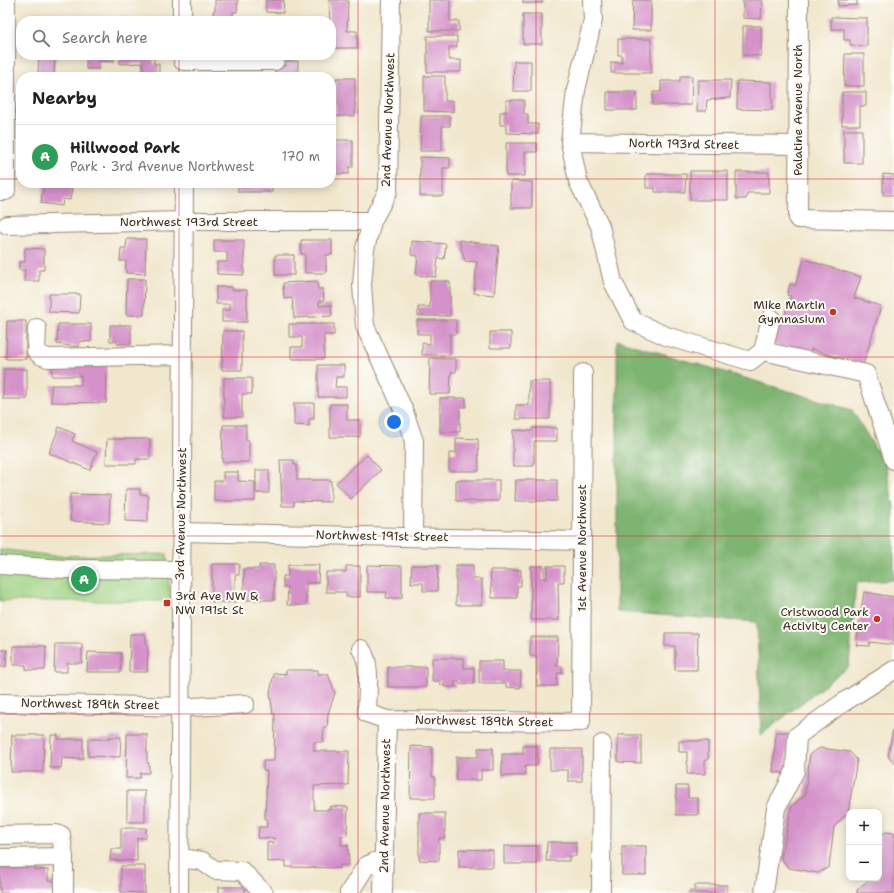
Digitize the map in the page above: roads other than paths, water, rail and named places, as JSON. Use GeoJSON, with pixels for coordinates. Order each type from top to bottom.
{"type":"FeatureCollection","features":[{"type":"Feature","properties":{"kind":"street"},"geometry":{"type":"LineString","coordinates":[[0,192],[6,191],[6,0]]}},
{"type":"Feature","properties":{"kind":"street"},"geometry":{"type":"LineString","coordinates":[[182,0],[182,16]]}},
{"type":"Feature","properties":{"kind":"street","name":"2nd Avenue Northwest"},"geometry":{"type":"LineString","coordinates":[[391,0],[388,191],[372,222],[364,256],[362,285],[365,326],[403,409],[414,441],[414,536]]}},
{"type":"Feature","properties":{"kind":"street"},"geometry":{"type":"LineString","coordinates":[[592,0],[593,20],[576,90],[570,142],[578,181],[600,226],[613,282],[621,301],[633,321],[666,336],[750,361],[763,351],[772,318]]}},
{"type":"Feature","properties":{"kind":"street","name":"Palatine Avenue North"},"geometry":{"type":"LineString","coordinates":[[799,0],[797,145],[798,220],[894,221]]}},
{"type":"Feature","properties":{"kind":"street"},"geometry":{"type":"LineString","coordinates":[[183,64],[275,61]]}},
{"type":"Feature","properties":{"kind":"street","name":"North 193rd Street"},"geometry":{"type":"LineString","coordinates":[[570,142],[797,145]]}},
{"type":"Feature","properties":{"kind":"street","name":"3rd Avenue Northwest"},"geometry":{"type":"LineString","coordinates":[[180,893],[184,188]]}},
{"type":"Feature","properties":{"kind":"street","name":"Northwest 193rd Street"},"geometry":{"type":"LineString","coordinates":[[7,225],[184,222],[372,222]]}},
{"type":"Feature","properties":{"kind":"street"},"geometry":{"type":"LineString","coordinates":[[37,328],[36,351],[40,355],[48,358],[183,355]]}},
{"type":"Feature","properties":{"kind":"street"},"geometry":{"type":"LineString","coordinates":[[763,351],[866,374],[894,460]]}},
{"type":"Feature","properties":{"kind":"street","name":"1st Avenue Northwest"},"geometry":{"type":"LineString","coordinates":[[580,722],[583,373]]}},
{"type":"Feature","properties":{"kind":"street","name":"Northwest 191st Street"},"geometry":{"type":"LineString","coordinates":[[181,532],[414,536],[582,541]]}},
{"type":"Feature","properties":{"kind":"street"},"geometry":{"type":"LineString","coordinates":[[0,566],[66,569],[181,570]]}},
{"type":"Feature","properties":{"kind":"street","name":"Northwest 189th Street"},"geometry":{"type":"LineString","coordinates":[[361,649],[365,654],[368,664],[367,713],[387,720],[580,722]]}},
{"type":"Feature","properties":{"kind":"street"},"geometry":{"type":"LineString","coordinates":[[764,893],[776,808],[795,771],[797,736],[841,704],[894,670]]}},
{"type":"Feature","properties":{"kind":"street","name":"Northwest 189th Street"},"geometry":{"type":"LineString","coordinates":[[0,703],[192,707],[245,704]]}},
{"type":"Feature","properties":{"kind":"street","name":"2nd Avenue Northwest"},"geometry":{"type":"LineString","coordinates":[[383,893],[387,720]]}},
{"type":"Feature","properties":{"kind":"street"},"geometry":{"type":"LineString","coordinates":[[601,893],[602,744]]}},
{"type":"Feature","properties":{"kind":"street"},"geometry":{"type":"LineString","coordinates":[[0,835],[61,835],[64,857],[64,893]]}},
{"type":"Feature","properties":{"kind":"street"},"geometry":{"type":"LineString","coordinates":[[0,858],[64,857]]}},
{"type":"Feature","properties":{"kind":"street"},"geometry":{"type":"LineString","coordinates":[[180,858],[202,861],[215,870],[242,871],[264,893]]}},
{"type":"Feature","properties":{"kind":"street"},"geometry":{"type":"LineString","coordinates":[[348,893],[366,866],[384,858]]}},
{"type":"Feature","properties":{"kind":"place","name":"Mike Martin Gymnasium"},"geometry":{"type":"Point","coordinates":[833,312]}},
{"type":"Feature","properties":{"kind":"place","name":"Hillwood Park"},"geometry":{"type":"Point","coordinates":[84,579]}},
{"type":"Feature","properties":{"kind":"place","name":"3rd Ave NW & NW 191st St"},"geometry":{"type":"Point","coordinates":[167,603]}},
{"type":"Feature","properties":{"kind":"place","name":"Cristwood Park Activity Center"},"geometry":{"type":"Point","coordinates":[877,619]}}]}
